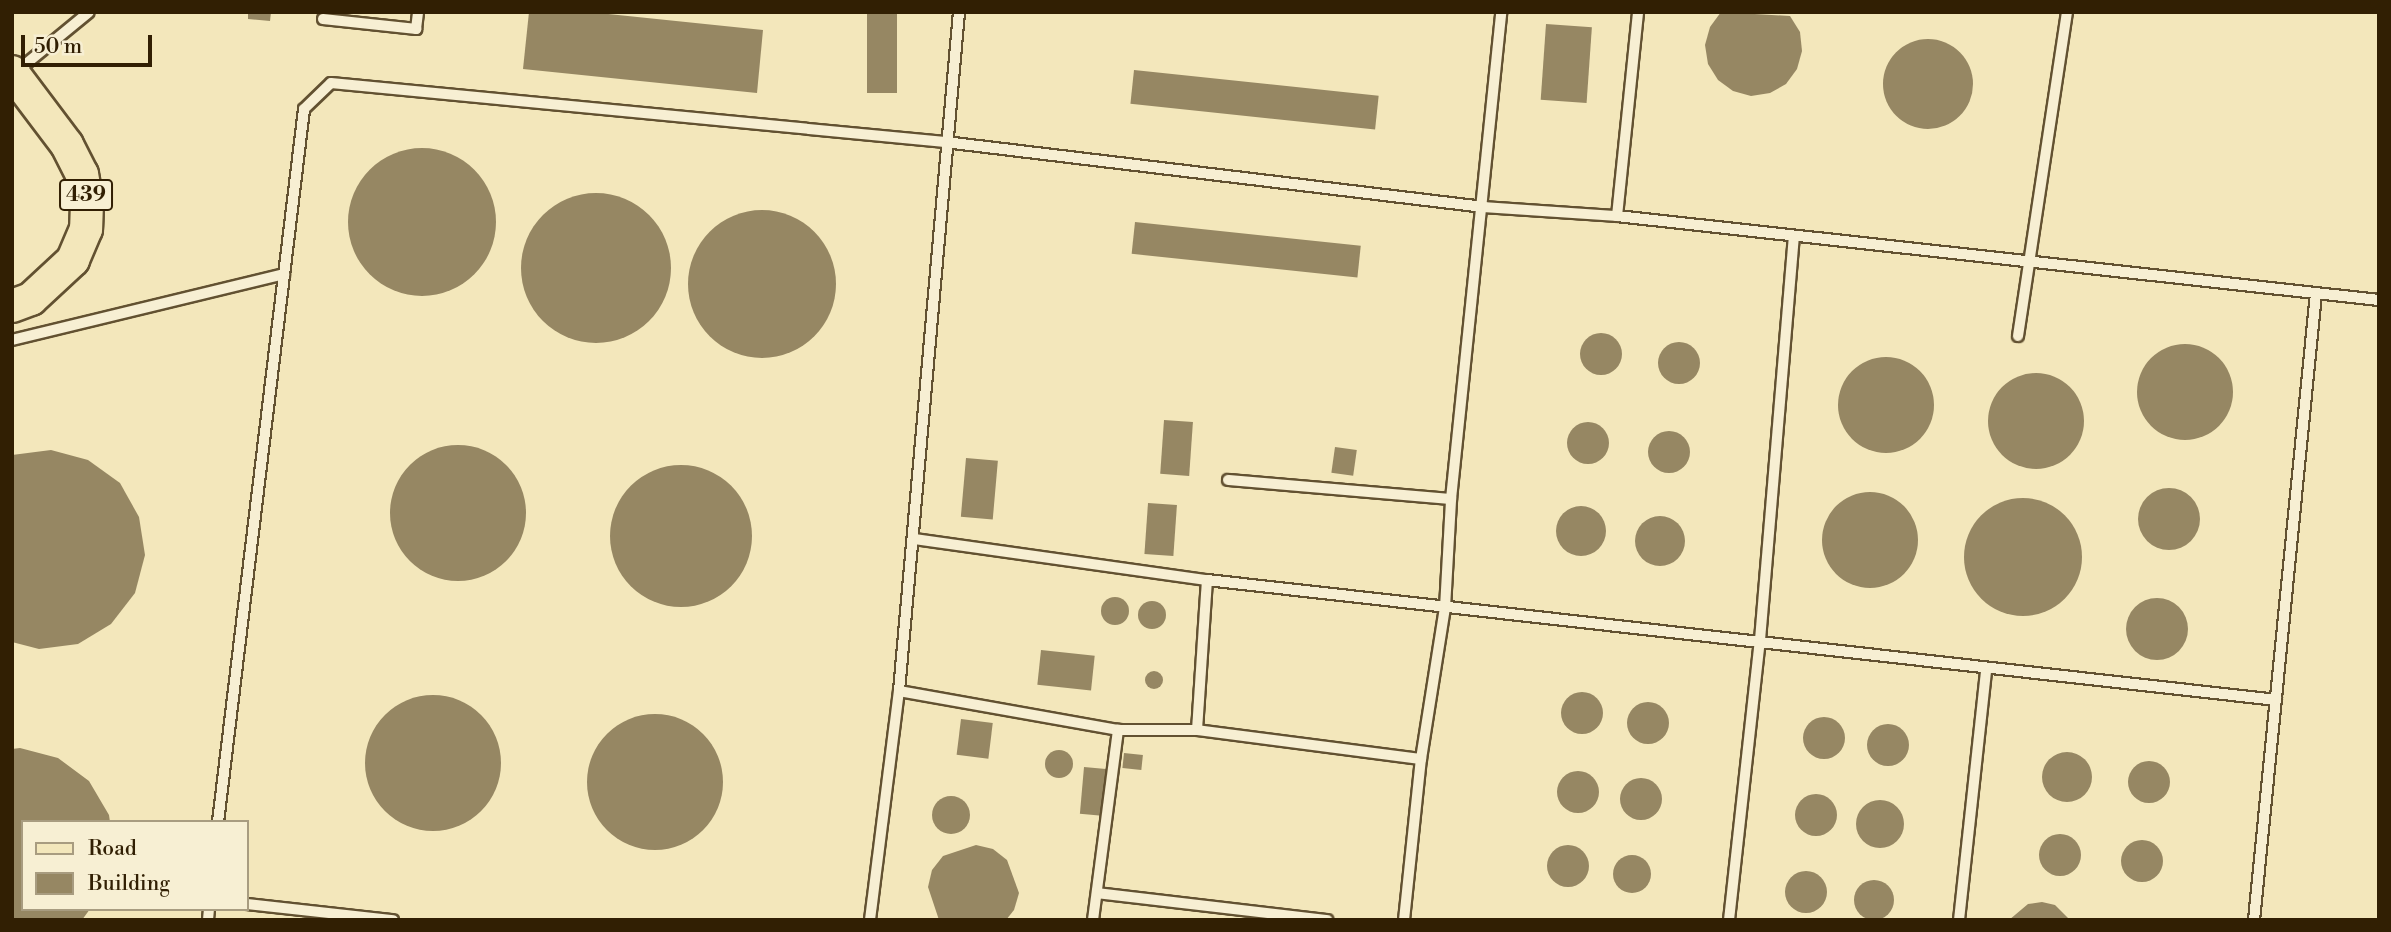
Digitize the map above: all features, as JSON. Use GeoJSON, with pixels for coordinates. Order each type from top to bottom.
{"type":"FeatureCollection","features":[{"type":"Feature","properties":{"kind":"main road","name":"439"},"geometry":{"type":"LineString","coordinates":[[12,306],[31,299],[74,260],[86,229],[87,203],[82,174],[67,145],[13,73]]}},
{"type":"Feature","properties":{"kind":"lane"},"geometry":{"type":"LineString","coordinates":[[13,73],[89,12]]}},
{"type":"Feature","properties":{"kind":"lane"},"geometry":{"type":"LineString","coordinates":[[323,19],[359,18],[416,29],[418,12]]}},
{"type":"Feature","properties":{"kind":"lane"},"geometry":{"type":"LineString","coordinates":[[870,920],[899,691],[914,539],[945,142],[959,12]]}},
{"type":"Feature","properties":{"kind":"lane"},"geometry":{"type":"LineString","coordinates":[[1404,920],[1421,759],[1445,608],[1451,499],[1485,207],[1501,12]]}},
{"type":"Feature","properties":{"kind":"lane"},"geometry":{"type":"LineString","coordinates":[[1617,216],[1639,12]]}},
{"type":"Feature","properties":{"kind":"lane"},"geometry":{"type":"LineString","coordinates":[[2018,336],[2027,260],[2067,12]]}},
{"type":"Feature","properties":{"kind":"lane"},"geometry":{"type":"LineString","coordinates":[[218,820],[304,109],[331,83],[945,142],[1485,207],[1617,216],[1794,238],[2027,260],[2379,300]]}},
{"type":"Feature","properties":{"kind":"lane"},"geometry":{"type":"LineString","coordinates":[[1729,920],[1760,640],[1794,238]]}},
{"type":"Feature","properties":{"kind":"lane"},"geometry":{"type":"LineString","coordinates":[[12,340],[284,274]]}},
{"type":"Feature","properties":{"kind":"lane"},"geometry":{"type":"LineString","coordinates":[[2254,920],[2316,293]]}},
{"type":"Feature","properties":{"kind":"lane"},"geometry":{"type":"LineString","coordinates":[[1228,480],[1451,499]]}},
{"type":"Feature","properties":{"kind":"lane"},"geometry":{"type":"LineString","coordinates":[[914,539],[1207,580],[1445,608],[1760,640],[1986,670],[2276,700]]}},
{"type":"Feature","properties":{"kind":"lane"},"geometry":{"type":"LineString","coordinates":[[1197,730],[1207,580]]}},
{"type":"Feature","properties":{"kind":"lane"},"geometry":{"type":"LineString","coordinates":[[1959,920],[1986,670]]}},
{"type":"Feature","properties":{"kind":"lane"},"geometry":{"type":"LineString","coordinates":[[899,691],[1118,730],[1197,730],[1421,759]]}},
{"type":"Feature","properties":{"kind":"lane"},"geometry":{"type":"LineString","coordinates":[[1093,920],[1118,730]]}},
{"type":"Feature","properties":{"kind":"lane"},"geometry":{"type":"LineString","coordinates":[[1097,893],[1327,920]]}},
{"type":"Feature","properties":{"kind":"lane"},"geometry":{"type":"LineString","coordinates":[[248,904],[393,920]]}},
{"type":"Feature","properties":{"kind":"building"},"geometry":{"type":"Polygon","coordinates":[[[248,12],[271,12],[270,21],[248,19],[248,12]]]}},
{"type":"Feature","properties":{"kind":"building"},"geometry":{"type":"Polygon","coordinates":[[[529,12],[589,12],[763,30],[757,93],[523,69],[529,12]]]}},
{"type":"Feature","properties":{"kind":"building"},"geometry":{"type":"Polygon","coordinates":[[[867,12],[897,12],[897,93],[867,93],[867,12]]]}},
{"type":"Feature","properties":{"kind":"building"},"geometry":{"type":"Polygon","coordinates":[[[1721,12],[1790,16],[1800,32],[1802,51],[1797,69],[1786,84],[1770,93],[1751,96],[1733,91],[1718,80],[1708,64],[1705,45],[1710,27],[1721,12]]]}},
{"type":"Feature","properties":{"kind":"building"},"geometry":{"type":"Polygon","coordinates":[[[1546,24],[1592,27],[1587,103],[1541,100],[1546,24]]]}},
{"type":"Feature","properties":{"kind":"building"},"geometry":{"type":"Polygon","coordinates":[[[1928,39],[1953,47],[1965,59],[1973,84],[1965,109],[1953,121],[1928,129],[1903,121],[1891,109],[1883,84],[1891,59],[1903,47],[1928,39]]]}},
{"type":"Feature","properties":{"kind":"building"},"geometry":{"type":"Polygon","coordinates":[[[1134,70],[1379,96],[1375,130],[1130,104],[1134,70]]]}},
{"type":"Feature","properties":{"kind":"building"},"geometry":{"type":"Polygon","coordinates":[[[422,148],[450,153],[475,169],[491,194],[496,222],[491,250],[475,275],[450,291],[422,296],[394,291],[369,275],[353,250],[348,222],[353,194],[369,169],[394,153],[422,148]]]}},
{"type":"Feature","properties":{"kind":"building"},"geometry":{"type":"Polygon","coordinates":[[[596,193],[625,198],[649,215],[666,239],[671,268],[666,297],[649,321],[625,338],[596,343],[567,338],[543,321],[526,297],[521,268],[526,239],[543,215],[567,198],[596,193]]]}},
{"type":"Feature","properties":{"kind":"building"},"geometry":{"type":"Polygon","coordinates":[[[762,210],[790,216],[814,232],[830,256],[836,284],[830,312],[814,336],[790,352],[762,358],[734,352],[710,336],[694,312],[688,284],[694,256],[710,232],[734,216],[762,210]]]}},
{"type":"Feature","properties":{"kind":"building"},"geometry":{"type":"Polygon","coordinates":[[[1135,222],[1361,246],[1357,278],[1132,254],[1135,222]]]}},
{"type":"Feature","properties":{"kind":"building"},"geometry":{"type":"Polygon","coordinates":[[[1601,333],[1616,339],[1622,354],[1616,369],[1601,375],[1586,369],[1580,354],[1586,339],[1601,333]]]}},
{"type":"Feature","properties":{"kind":"building"},"geometry":{"type":"Polygon","coordinates":[[[1679,342],[1693,349],[1700,363],[1693,377],[1679,384],[1665,377],[1658,363],[1665,349],[1679,342]]]}},
{"type":"Feature","properties":{"kind":"building"},"geometry":{"type":"Polygon","coordinates":[[[2185,344],[2203,348],[2219,358],[2229,374],[2233,392],[2229,410],[2219,426],[2203,436],[2185,440],[2167,436],[2151,426],[2141,410],[2137,392],[2141,374],[2151,358],[2167,348],[2185,344]]]}},
{"type":"Feature","properties":{"kind":"building"},"geometry":{"type":"Polygon","coordinates":[[[1886,357],[1904,361],[1920,371],[1930,387],[1934,405],[1930,423],[1920,439],[1904,449],[1886,453],[1868,449],[1852,439],[1842,423],[1838,405],[1842,387],[1852,371],[1868,361],[1886,357]]]}},
{"type":"Feature","properties":{"kind":"building"},"geometry":{"type":"Polygon","coordinates":[[[2036,373],[2054,377],[2070,387],[2080,403],[2084,421],[2080,439],[2070,455],[2054,465],[2036,469],[2018,465],[2002,455],[1992,439],[1988,421],[1992,403],[2002,387],[2018,377],[2036,373]]]}},
{"type":"Feature","properties":{"kind":"building"},"geometry":{"type":"Polygon","coordinates":[[[1164,420],[1193,422],[1189,476],[1160,474],[1164,420]]]}},
{"type":"Feature","properties":{"kind":"building"},"geometry":{"type":"Polygon","coordinates":[[[1588,422],[1603,428],[1609,443],[1603,458],[1588,464],[1573,458],[1567,443],[1573,428],[1588,422]]]}},
{"type":"Feature","properties":{"kind":"building"},"geometry":{"type":"Polygon","coordinates":[[[1669,431],[1684,437],[1690,452],[1684,467],[1669,473],[1654,467],[1648,452],[1654,437],[1669,431]]]}},
{"type":"Feature","properties":{"kind":"building"},"geometry":{"type":"Polygon","coordinates":[[[458,445],[484,450],[506,465],[521,487],[526,513],[521,539],[506,561],[484,576],[458,581],[432,576],[410,561],[395,539],[390,513],[395,487],[410,465],[432,450],[458,445]]]}},
{"type":"Feature","properties":{"kind":"building"},"geometry":{"type":"Polygon","coordinates":[[[1335,447],[1357,450],[1353,476],[1331,473],[1335,447]]]}},
{"type":"Feature","properties":{"kind":"building"},"geometry":{"type":"Polygon","coordinates":[[[51,450],[88,460],[120,483],[139,517],[145,555],[135,593],[111,624],[78,644],[39,649],[12,642],[12,455],[51,450]]]}},
{"type":"Feature","properties":{"kind":"building"},"geometry":{"type":"Polygon","coordinates":[[[966,458],[998,461],[993,520],[961,517],[966,458]]]}},
{"type":"Feature","properties":{"kind":"building"},"geometry":{"type":"Polygon","coordinates":[[[681,465],[708,471],[731,486],[746,509],[752,536],[746,563],[731,586],[708,601],[681,607],[654,601],[631,586],[616,563],[610,536],[616,509],[631,486],[654,471],[681,465]]]}},
{"type":"Feature","properties":{"kind":"building"},"geometry":{"type":"Polygon","coordinates":[[[2169,488],[2191,497],[2200,519],[2191,541],[2169,550],[2147,541],[2138,519],[2147,497],[2169,488]]]}},
{"type":"Feature","properties":{"kind":"building"},"geometry":{"type":"Polygon","coordinates":[[[1870,492],[1888,496],[1904,506],[1914,522],[1918,540],[1914,558],[1904,574],[1888,584],[1870,588],[1852,584],[1836,574],[1826,558],[1822,540],[1826,522],[1836,506],[1852,496],[1870,492]]]}},
{"type":"Feature","properties":{"kind":"building"},"geometry":{"type":"Polygon","coordinates":[[[2023,498],[2034,499],[2056,508],[2072,524],[2081,546],[2081,568],[2072,590],[2056,606],[2034,615],[2023,616],[2012,615],[1990,606],[1974,590],[1965,568],[1964,557],[1965,546],[1974,524],[1990,508],[2012,499],[2023,498]]]}},
{"type":"Feature","properties":{"kind":"building"},"geometry":{"type":"Polygon","coordinates":[[[1148,503],[1177,505],[1173,556],[1144,554],[1148,503]]]}},
{"type":"Feature","properties":{"kind":"building"},"geometry":{"type":"Polygon","coordinates":[[[1581,506],[1599,513],[1606,531],[1599,549],[1581,556],[1563,549],[1556,531],[1563,513],[1581,506]]]}},
{"type":"Feature","properties":{"kind":"building"},"geometry":{"type":"Polygon","coordinates":[[[1660,516],[1678,523],[1685,541],[1678,559],[1660,566],[1642,559],[1635,541],[1642,523],[1660,516]]]}},
{"type":"Feature","properties":{"kind":"building"},"geometry":{"type":"Polygon","coordinates":[[[1115,597],[1125,601],[1129,611],[1125,621],[1115,625],[1105,621],[1101,611],[1105,601],[1115,597]]]}},
{"type":"Feature","properties":{"kind":"building"},"geometry":{"type":"Polygon","coordinates":[[[2157,598],[2179,607],[2188,629],[2179,651],[2157,660],[2135,651],[2126,629],[2135,607],[2157,598]]]}},
{"type":"Feature","properties":{"kind":"building"},"geometry":{"type":"Polygon","coordinates":[[[1152,601],[1162,605],[1166,615],[1162,625],[1152,629],[1142,625],[1138,615],[1142,605],[1152,601]]]}},
{"type":"Feature","properties":{"kind":"building"},"geometry":{"type":"Polygon","coordinates":[[[1041,650],[1095,656],[1091,690],[1037,685],[1041,650]]]}},
{"type":"Feature","properties":{"kind":"building"},"geometry":{"type":"Polygon","coordinates":[[[1154,671],[1160,674],[1163,680],[1160,686],[1154,689],[1148,686],[1145,680],[1148,674],[1154,671]]]}},
{"type":"Feature","properties":{"kind":"building"},"geometry":{"type":"Polygon","coordinates":[[[1582,692],[1597,698],[1603,713],[1597,728],[1582,734],[1567,728],[1561,713],[1567,698],[1582,692]]]}},
{"type":"Feature","properties":{"kind":"building"},"geometry":{"type":"Polygon","coordinates":[[[433,695],[459,700],[481,715],[496,737],[501,763],[496,789],[481,811],[459,826],[433,831],[407,826],[385,811],[370,789],[365,763],[370,737],[385,715],[407,700],[433,695]]]}},
{"type":"Feature","properties":{"kind":"building"},"geometry":{"type":"Polygon","coordinates":[[[1648,702],[1663,708],[1669,723],[1663,738],[1648,744],[1633,738],[1627,723],[1633,708],[1648,702]]]}},
{"type":"Feature","properties":{"kind":"building"},"geometry":{"type":"Polygon","coordinates":[[[655,714],[681,719],[703,734],[718,756],[723,782],[718,808],[703,830],[681,845],[655,850],[629,845],[607,830],[592,808],[587,782],[592,756],[607,734],[629,719],[655,714]]]}},
{"type":"Feature","properties":{"kind":"building"},"geometry":{"type":"Polygon","coordinates":[[[1824,717],[1839,723],[1845,738],[1839,753],[1824,759],[1809,753],[1803,738],[1809,723],[1824,717]]]}},
{"type":"Feature","properties":{"kind":"building"},"geometry":{"type":"Polygon","coordinates":[[[961,719],[993,723],[988,759],[957,755],[961,719]]]}},
{"type":"Feature","properties":{"kind":"building"},"geometry":{"type":"Polygon","coordinates":[[[1888,724],[1903,730],[1909,745],[1903,760],[1888,766],[1873,760],[1867,745],[1873,730],[1888,724]]]}},
{"type":"Feature","properties":{"kind":"building"},"geometry":{"type":"Polygon","coordinates":[[[20,748],[58,758],[89,781],[109,815],[110,820],[21,820],[21,911],[89,911],[82,920],[12,920],[12,749],[20,748]]]}},
{"type":"Feature","properties":{"kind":"building"},"geometry":{"type":"Polygon","coordinates":[[[1059,750],[1069,754],[1073,764],[1069,774],[1059,778],[1049,774],[1045,764],[1049,754],[1059,750]]]}},
{"type":"Feature","properties":{"kind":"building"},"geometry":{"type":"Polygon","coordinates":[[[2067,752],[2085,759],[2092,777],[2085,795],[2067,802],[2049,795],[2042,777],[2049,759],[2067,752]]]}},
{"type":"Feature","properties":{"kind":"building"},"geometry":{"type":"Polygon","coordinates":[[[1124,753],[1143,755],[1141,770],[1122,768],[1124,753]]]}},
{"type":"Feature","properties":{"kind":"building"},"geometry":{"type":"Polygon","coordinates":[[[2149,761],[2164,767],[2170,782],[2164,797],[2149,803],[2134,797],[2128,782],[2134,767],[2149,761]]]}},
{"type":"Feature","properties":{"kind":"building"},"geometry":{"type":"Polygon","coordinates":[[[1084,767],[1106,769],[1102,816],[1080,814],[1084,767]]]}},
{"type":"Feature","properties":{"kind":"building"},"geometry":{"type":"Polygon","coordinates":[[[1578,771],[1593,777],[1599,792],[1593,807],[1578,813],[1563,807],[1557,792],[1563,777],[1578,771]]]}},
{"type":"Feature","properties":{"kind":"building"},"geometry":{"type":"Polygon","coordinates":[[[1641,778],[1656,784],[1662,799],[1656,814],[1641,820],[1626,814],[1620,799],[1626,784],[1641,778]]]}},
{"type":"Feature","properties":{"kind":"building"},"geometry":{"type":"Polygon","coordinates":[[[1816,794],[1831,800],[1837,815],[1831,830],[1816,836],[1801,830],[1795,815],[1801,800],[1816,794]]]}},
{"type":"Feature","properties":{"kind":"building"},"geometry":{"type":"Polygon","coordinates":[[[951,796],[964,802],[970,815],[964,828],[951,834],[938,828],[932,815],[938,802],[951,796]]]}},
{"type":"Feature","properties":{"kind":"building"},"geometry":{"type":"Polygon","coordinates":[[[1880,800],[1897,807],[1904,824],[1897,841],[1880,848],[1863,841],[1856,824],[1863,807],[1880,800]]]}},
{"type":"Feature","properties":{"kind":"building"},"geometry":{"type":"Polygon","coordinates":[[[2060,834],[2075,840],[2081,855],[2075,870],[2060,876],[2045,870],[2039,855],[2045,840],[2060,834]]]}},
{"type":"Feature","properties":{"kind":"building"},"geometry":{"type":"Polygon","coordinates":[[[2142,840],[2157,846],[2163,861],[2157,876],[2142,882],[2127,876],[2121,861],[2127,846],[2142,840]]]}},
{"type":"Feature","properties":{"kind":"building"},"geometry":{"type":"Polygon","coordinates":[[[976,845],[993,849],[1007,860],[1019,893],[1014,910],[1006,920],[939,920],[928,887],[932,870],[943,856],[976,845]]]}},
{"type":"Feature","properties":{"kind":"building"},"geometry":{"type":"Polygon","coordinates":[[[1568,845],[1583,851],[1589,866],[1583,881],[1568,887],[1553,881],[1547,866],[1553,851],[1568,845]]]}},
{"type":"Feature","properties":{"kind":"building"},"geometry":{"type":"Polygon","coordinates":[[[1632,855],[1646,860],[1651,874],[1646,888],[1632,893],[1618,888],[1613,874],[1618,860],[1632,855]]]}},
{"type":"Feature","properties":{"kind":"building"},"geometry":{"type":"Polygon","coordinates":[[[1806,871],[1821,877],[1827,892],[1821,907],[1806,913],[1791,907],[1785,892],[1791,877],[1806,871]]]}},
{"type":"Feature","properties":{"kind":"building"},"geometry":{"type":"Polygon","coordinates":[[[1874,880],[1882,881],[1888,886],[1893,892],[1893,908],[1888,914],[1882,919],[1874,920],[1866,919],[1860,914],[1855,908],[1854,900],[1855,892],[1860,886],[1866,881],[1874,880]]]}},
{"type":"Feature","properties":{"kind":"building"},"geometry":{"type":"Polygon","coordinates":[[[2042,902],[2055,905],[2070,920],[2009,920],[2028,904],[2042,902]]]}}]}
